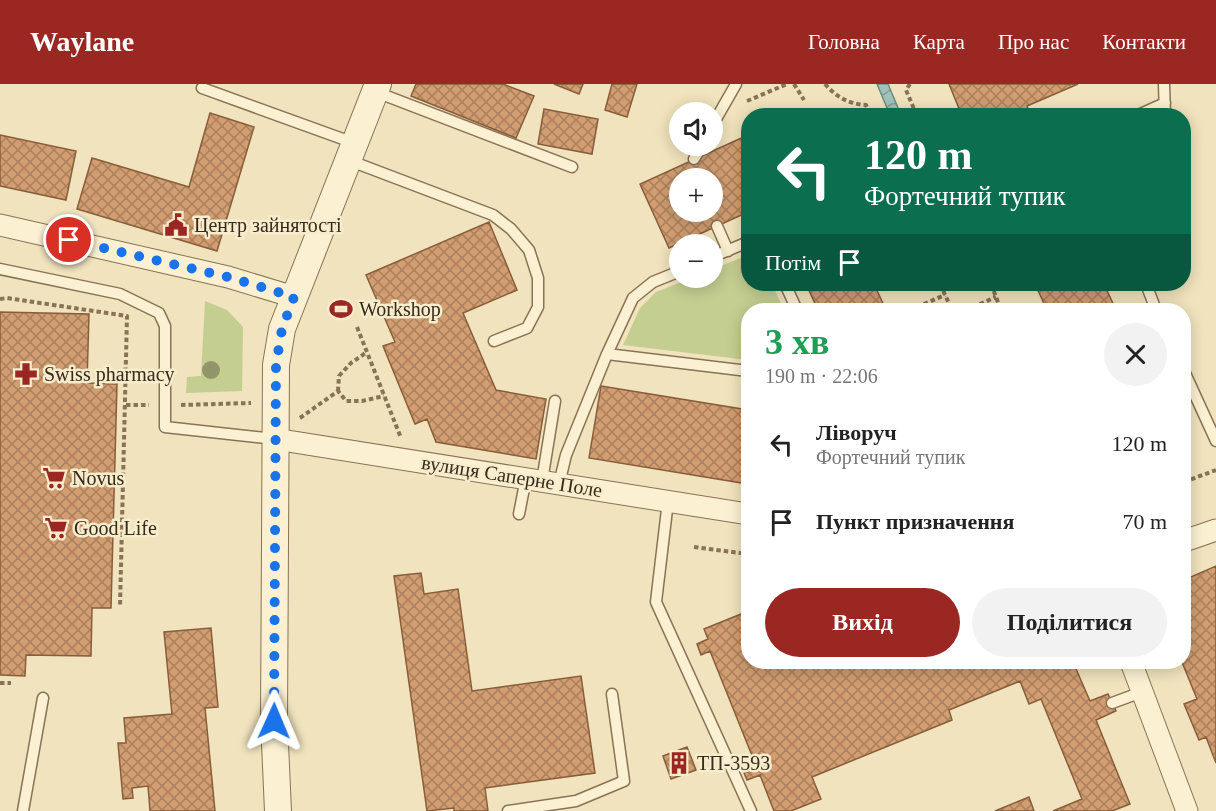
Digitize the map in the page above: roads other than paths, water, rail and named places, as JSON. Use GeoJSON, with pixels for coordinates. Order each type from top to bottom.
{"type":"FeatureCollection","features":[{"type":"Feature","properties":{"kind":"street"},"geometry":{"type":"LineString","coordinates":[[278,811],[274,721],[276,365],[282,329],[376,88]]}},
{"type":"Feature","properties":{"kind":"street"},"geometry":{"type":"LineString","coordinates":[[0,225],[228,277],[294,297]]}},
{"type":"Feature","properties":{"kind":"street","name":"вулиця Саперне Поле"},"geometry":{"type":"LineString","coordinates":[[275,439],[741,513]]}},
{"type":"Feature","properties":{"kind":"street"},"geometry":{"type":"LineString","coordinates":[[1191,539],[1216,530]]}},
{"type":"Feature","properties":{"kind":"street"},"geometry":{"type":"LineString","coordinates":[[1134,669],[1187,811]]}},
{"type":"Feature","properties":{"kind":"lane"},"geometry":{"type":"LineString","coordinates":[[723,108],[736,84]]}},
{"type":"Feature","properties":{"kind":"lane"},"geometry":{"type":"LineString","coordinates":[[1164,84],[1165,108]]}},
{"type":"Feature","properties":{"kind":"lane"},"geometry":{"type":"LineString","coordinates":[[202,88],[493,215],[511,229],[529,250],[538,278],[538,307],[527,328],[494,341]]}},
{"type":"Feature","properties":{"kind":"lane"},"geometry":{"type":"LineString","coordinates":[[376,88],[572,167]]}},
{"type":"Feature","properties":{"kind":"lane"},"geometry":{"type":"LineString","coordinates":[[1154,108],[1165,103]]}},
{"type":"Feature","properties":{"kind":"lane"},"geometry":{"type":"LineString","coordinates":[[717,226],[728,251]]}},
{"type":"Feature","properties":{"kind":"lane"},"geometry":{"type":"LineString","coordinates":[[723,253],[741,245]]}},
{"type":"Feature","properties":{"kind":"lane"},"geometry":{"type":"LineString","coordinates":[[0,269],[120,294],[159,313],[165,326],[165,427],[275,439]]}},
{"type":"Feature","properties":{"kind":"lane"},"geometry":{"type":"LineString","coordinates":[[519,514],[542,481],[566,454],[633,298],[653,282],[669,275]]}},
{"type":"Feature","properties":{"kind":"lane"},"geometry":{"type":"LineString","coordinates":[[607,354],[741,370]]}},
{"type":"Feature","properties":{"kind":"lane"},"geometry":{"type":"LineString","coordinates":[[1191,386],[1216,441]]}},
{"type":"Feature","properties":{"kind":"lane"},"geometry":{"type":"LineString","coordinates":[[542,481],[555,401]]}},
{"type":"Feature","properties":{"kind":"lane"},"geometry":{"type":"LineString","coordinates":[[668,501],[657,602],[751,811]]}},
{"type":"Feature","properties":{"kind":"lane"},"geometry":{"type":"LineString","coordinates":[[1112,703],[1142,692]]}},
{"type":"Feature","properties":{"kind":"lane"},"geometry":{"type":"LineString","coordinates":[[508,811],[576,801],[624,782],[612,694]]}},
{"type":"Feature","properties":{"kind":"lane"},"geometry":{"type":"LineString","coordinates":[[23,811],[43,698]]}},
{"type":"Feature","properties":{"kind":"water"},"geometry":{"type":"Polygon","coordinates":[[[877,84],[888,84],[898,108],[887,108],[877,84]]]}},
{"type":"Feature","properties":{"kind":"place","name":"Центр зайнятості"},"geometry":{"type":"Point","coordinates":[176,225]}},
{"type":"Feature","properties":{"kind":"place","name":"Workshop"},"geometry":{"type":"Point","coordinates":[341,309]}},
{"type":"Feature","properties":{"kind":"place","name":"Swiss pharmacy"},"geometry":{"type":"Point","coordinates":[26,374]}},
{"type":"Feature","properties":{"kind":"place","name":"Novus"},"geometry":{"type":"Point","coordinates":[54,478]}},
{"type":"Feature","properties":{"kind":"place","name":"Good Life"},"geometry":{"type":"Point","coordinates":[56,528]}},
{"type":"Feature","properties":{"kind":"place","name":"ТП-3593"},"geometry":{"type":"Point","coordinates":[679,763]}}]}
